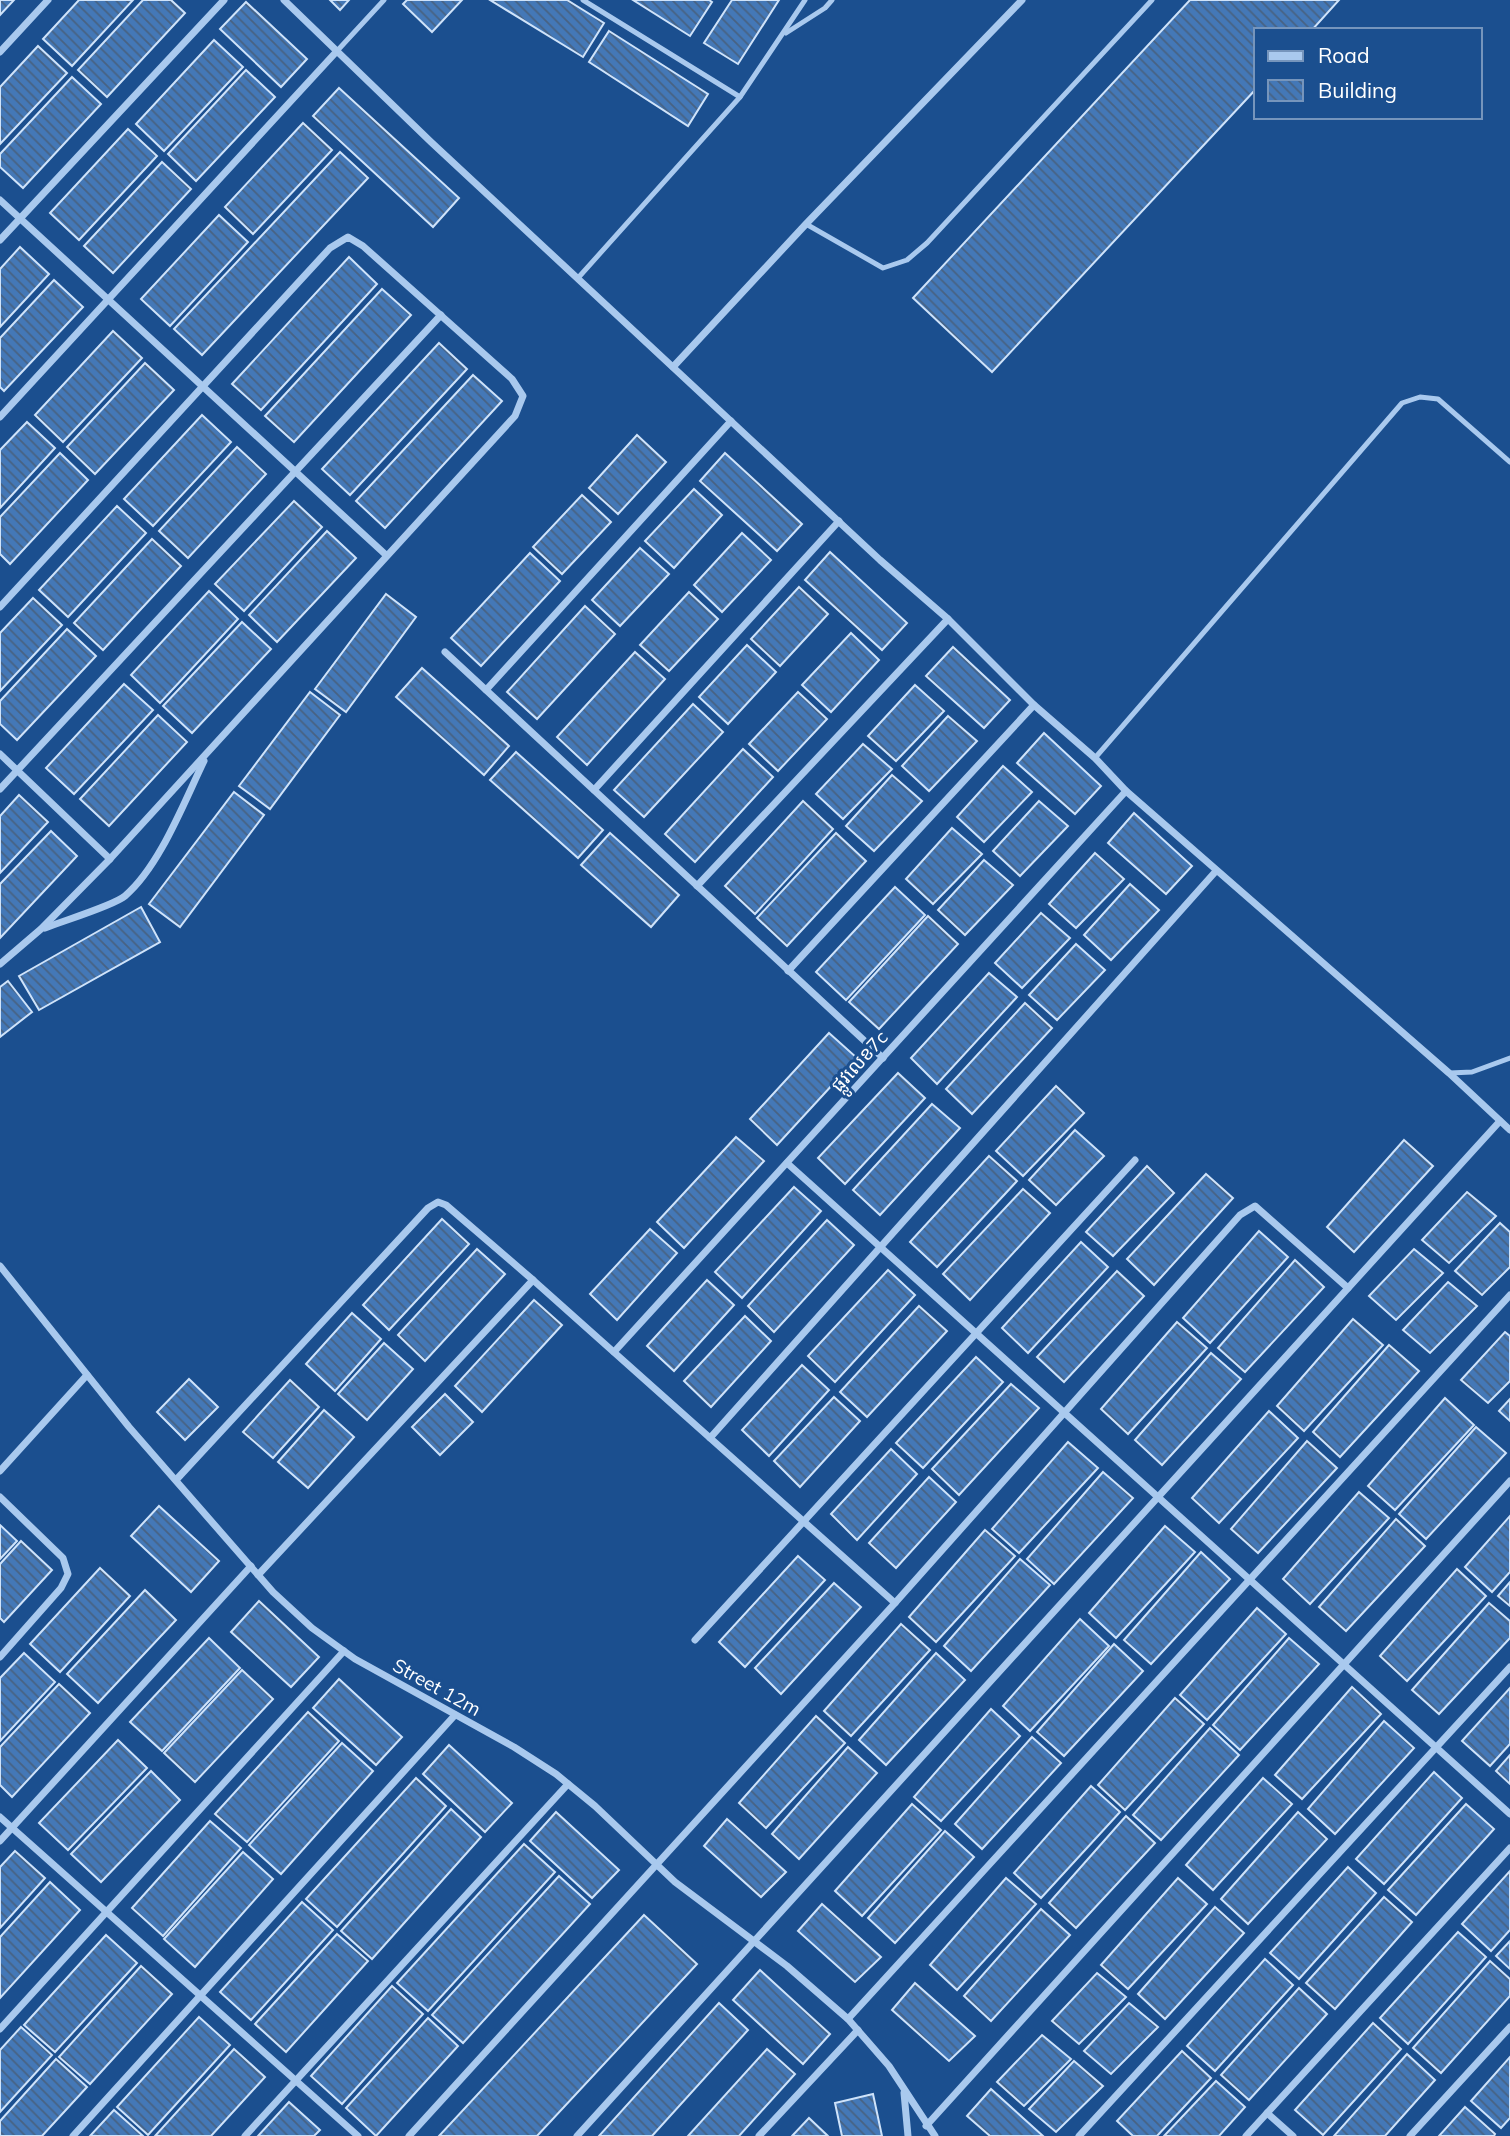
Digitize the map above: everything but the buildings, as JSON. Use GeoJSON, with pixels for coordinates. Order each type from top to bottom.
{"type":"FeatureCollection","features":[{"type":"Feature","properties":{"kind":"street"},"geometry":{"type":"LineString","coordinates":[[0,52],[48,0]]}},
{"type":"Feature","properties":{"kind":"street"},"geometry":{"type":"LineString","coordinates":[[0,240],[224,0]]}},
{"type":"Feature","properties":{"kind":"street"},"geometry":{"type":"LineString","coordinates":[[284,0],[673,367],[948,619],[1034,705],[1095,758],[1126,791],[1449,1073],[1510,1130]]}},
{"type":"Feature","properties":{"kind":"street"},"geometry":{"type":"LineString","coordinates":[[673,367],[806,224],[1023,0]]}},
{"type":"Feature","properties":{"kind":"street"},"geometry":{"type":"LineString","coordinates":[[0,417],[337,51]]}},
{"type":"Feature","properties":{"kind":"street"},"geometry":{"type":"LineString","coordinates":[[0,200],[386,555]]}},
{"type":"Feature","properties":{"kind":"street"},"geometry":{"type":"LineString","coordinates":[[0,607],[330,248],[348,237],[363,246],[512,379],[523,396],[515,416],[110,859],[41,929],[0,964]]}},
{"type":"Feature","properties":{"kind":"street"},"geometry":{"type":"LineString","coordinates":[[0,789],[441,315]]}},
{"type":"Feature","properties":{"kind":"street"},"geometry":{"type":"LineString","coordinates":[[486,690],[731,421]]}},
{"type":"Feature","properties":{"kind":"street"},"geometry":{"type":"LineString","coordinates":[[594,790],[839,521]]}},
{"type":"Feature","properties":{"kind":"street"},"geometry":{"type":"LineString","coordinates":[[697,886],[948,619]]}},
{"type":"Feature","properties":{"kind":"street"},"geometry":{"type":"LineString","coordinates":[[445,652],[883,1058]]}},
{"type":"Feature","properties":{"kind":"street"},"geometry":{"type":"LineString","coordinates":[[788,971],[1034,705]]}},
{"type":"Feature","properties":{"kind":"street"},"geometry":{"type":"LineString","coordinates":[[41,929],[123,897],[141,877],[167,838],[208,752]]}},
{"type":"Feature","properties":{"kind":"street"},"geometry":{"type":"LineString","coordinates":[[0,754],[110,859]]}},
{"type":"Feature","properties":{"kind":"street","name":"ផ្លូវលេខ7c"},"geometry":{"type":"LineString","coordinates":[[614,1352],[1126,791]]}},
{"type":"Feature","properties":{"kind":"street"},"geometry":{"type":"LineString","coordinates":[[710,1438],[1216,871]]}},
{"type":"Feature","properties":{"kind":"street"},"geometry":{"type":"LineString","coordinates":[[577,2136],[1500,1121]]}},
{"type":"Feature","properties":{"kind":"street"},"geometry":{"type":"LineString","coordinates":[[695,1640],[1135,1160]]}},
{"type":"Feature","properties":{"kind":"street"},"geometry":{"type":"LineString","coordinates":[[787,1163],[1510,1814]]}},
{"type":"Feature","properties":{"kind":"street"},"geometry":{"type":"LineString","coordinates":[[176,1480],[428,1208],[438,1202],[446,1205],[533,1280],[895,1603]]}},
{"type":"Feature","properties":{"kind":"street"},"geometry":{"type":"LineString","coordinates":[[409,2136],[895,1603],[1240,1215],[1255,1206],[1270,1216],[1348,1288]]}},
{"type":"Feature","properties":{"kind":"street","name":"Street 12m"},"geometry":{"type":"LineString","coordinates":[[0,1266],[176,1480],[258,1575],[312,1628],[344,1651],[514,1747],[568,1784],[675,1882],[787,1966],[848,2019],[889,2066],[935,2136]]}},
{"type":"Feature","properties":{"kind":"street"},"geometry":{"type":"LineString","coordinates":[[258,1575],[533,1280]]}},
{"type":"Feature","properties":{"kind":"street"},"geometry":{"type":"LineString","coordinates":[[848,2019],[1510,1295]]}},
{"type":"Feature","properties":{"kind":"street"},"geometry":{"type":"LineString","coordinates":[[0,1471],[87,1375]]}},
{"type":"Feature","properties":{"kind":"street"},"geometry":{"type":"LineString","coordinates":[[926,2126],[1510,1481]]}},
{"type":"Feature","properties":{"kind":"street"},"geometry":{"type":"LineString","coordinates":[[0,1497],[63,1558],[68,1574],[61,1588],[0,1657]]}},
{"type":"Feature","properties":{"kind":"street"},"geometry":{"type":"LineString","coordinates":[[0,1841],[251,1566]]}},
{"type":"Feature","properties":{"kind":"street"},"geometry":{"type":"LineString","coordinates":[[0,2029],[344,1651]]}},
{"type":"Feature","properties":{"kind":"street"},"geometry":{"type":"LineString","coordinates":[[1079,2136],[1510,1667]]}},
{"type":"Feature","properties":{"kind":"street"},"geometry":{"type":"LineString","coordinates":[[73,2136],[455,1715]]}},
{"type":"Feature","properties":{"kind":"street"},"geometry":{"type":"LineString","coordinates":[[244,2136],[568,1784]]}},
{"type":"Feature","properties":{"kind":"street"},"geometry":{"type":"LineString","coordinates":[[0,1817],[358,2136]]}},
{"type":"Feature","properties":{"kind":"street"},"geometry":{"type":"LineString","coordinates":[[1246,2136],[1510,1848]]}},
{"type":"Feature","properties":{"kind":"street"},"geometry":{"type":"LineString","coordinates":[[1410,2136],[1510,2027]]}},
{"type":"Feature","properties":{"kind":"street"},"geometry":{"type":"LineString","coordinates":[[759,2136],[858,2029]]}},
{"type":"Feature","properties":{"kind":"street"},"geometry":{"type":"LineString","coordinates":[[903,2089],[908,2136]]}},
{"type":"Feature","properties":{"kind":"street"},"geometry":{"type":"LineString","coordinates":[[1267,2113],[1293,2136]]}},
{"type":"Feature","properties":{"kind":"lane"},"geometry":{"type":"LineString","coordinates":[[337,51],[384,0]]}},
{"type":"Feature","properties":{"kind":"lane"},"geometry":{"type":"LineString","coordinates":[[583,0],[740,97]]}},
{"type":"Feature","properties":{"kind":"lane"},"geometry":{"type":"LineString","coordinates":[[578,278],[740,97],[805,0]]}},
{"type":"Feature","properties":{"kind":"lane"},"geometry":{"type":"LineString","coordinates":[[783,35],[825,8],[832,0]]}},
{"type":"Feature","properties":{"kind":"lane"},"geometry":{"type":"LineString","coordinates":[[806,224],[883,268],[907,260],[927,243],[1152,0]]}},
{"type":"Feature","properties":{"kind":"lane"},"geometry":{"type":"LineString","coordinates":[[1095,758],[1402,403],[1420,397],[1438,399],[1510,462]]}},
{"type":"Feature","properties":{"kind":"lane"},"geometry":{"type":"LineString","coordinates":[[1449,1073],[1472,1072],[1510,1058]]}}]}
